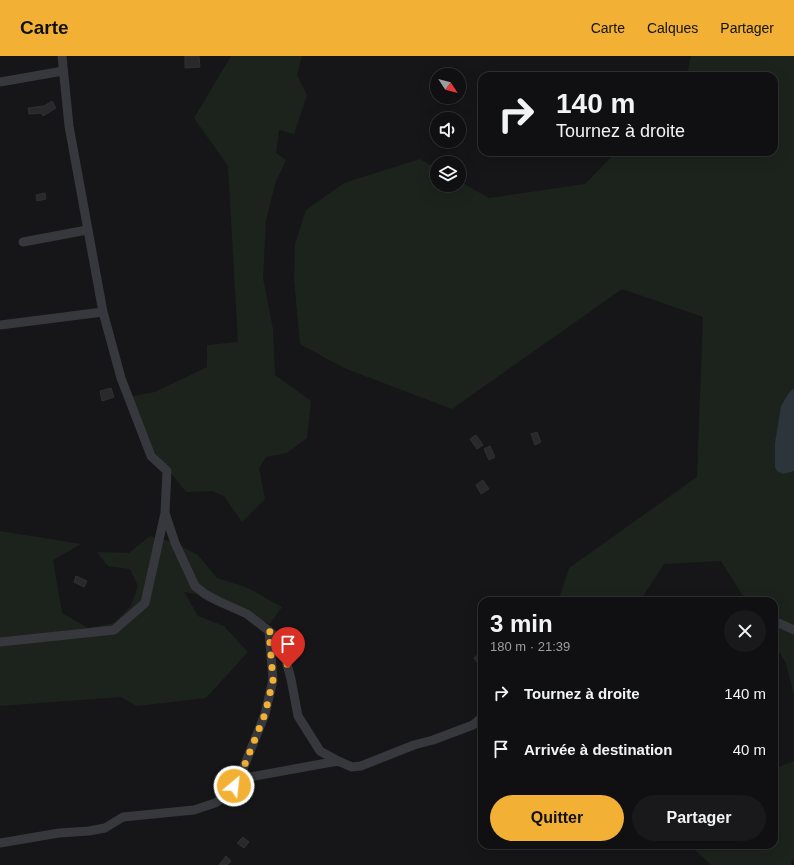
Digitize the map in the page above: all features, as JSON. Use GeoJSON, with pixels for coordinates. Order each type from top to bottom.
{"type":"FeatureCollection","features":[{"type":"Feature","properties":{"kind":"street"},"geometry":{"type":"LineString","coordinates":[[0,642],[114,630],[145,603],[165,513],[167,472],[152,456],[121,378],[103,312],[69,126],[62,56]]}},
{"type":"Feature","properties":{"kind":"street"},"geometry":{"type":"LineString","coordinates":[[0,82],[63,71]]}},
{"type":"Feature","properties":{"kind":"street"},"geometry":{"type":"LineString","coordinates":[[23,242],[87,230]]}},
{"type":"Feature","properties":{"kind":"street"},"geometry":{"type":"LineString","coordinates":[[0,325],[103,312]]}},
{"type":"Feature","properties":{"kind":"street"},"geometry":{"type":"LineString","coordinates":[[165,513],[175,543],[195,586],[205,594],[246,614],[276,637],[282,646],[291,678],[298,716],[320,751],[352,767],[361,766],[414,744],[433,740],[472,725],[478,720]]}},
{"type":"Feature","properties":{"kind":"street"},"geometry":{"type":"LineString","coordinates":[[778,623],[794,630]]}},
{"type":"Feature","properties":{"kind":"street"},"geometry":{"type":"LineString","coordinates":[[0,843],[59,832],[89,831],[105,828],[123,817],[194,810],[214,803],[229,794],[239,779],[265,714],[273,680],[269,631]]}},
{"type":"Feature","properties":{"kind":"street"},"geometry":{"type":"LineString","coordinates":[[239,779],[338,761]]}},
{"type":"Feature","properties":{"kind":"shaded area"},"geometry":{"type":"Polygon","coordinates":[[[231,56],[302,56],[297,75],[307,95],[294,134],[279,130],[276,153],[286,160],[275,184],[266,221],[263,278],[273,329],[275,375],[311,401],[307,438],[287,453],[266,457],[259,468],[265,499],[242,522],[224,496],[212,491],[186,492],[144,439],[128,397],[155,392],[207,367],[207,345],[238,342],[228,166],[194,118],[231,56]]]}},
{"type":"Feature","properties":{"kind":"shaded area"},"geometry":{"type":"Polygon","coordinates":[[[691,56],[794,56],[794,696],[786,663],[778,650],[778,597],[744,597],[721,561],[664,564],[643,597],[560,596],[569,568],[697,477],[703,317],[622,289],[452,409],[344,368],[300,344],[294,279],[295,244],[306,210],[344,183],[420,159],[430,165],[430,192],[466,192],[466,185],[489,198],[585,184],[612,156],[778,156],[778,72],[688,72],[691,56]]]}},
{"type":"Feature","properties":{"kind":"shaded area"},"geometry":{"type":"Polygon","coordinates":[[[794,388],[794,471],[783,474],[777,471],[775,467],[775,443],[781,406],[794,388]]]}},
{"type":"Feature","properties":{"kind":"shaded area"},"geometry":{"type":"Polygon","coordinates":[[[0,531],[81,544],[53,560],[62,613],[88,628],[114,623],[131,606],[138,586],[130,569],[108,566],[97,552],[129,553],[150,536],[175,543],[198,555],[217,578],[246,587],[282,607],[270,624],[207,601],[196,594],[184,592],[198,616],[224,626],[248,652],[206,698],[137,706],[121,697],[0,706],[0,531]]]}},
{"type":"Feature","properties":{"kind":"shaded area"},"geometry":{"type":"Polygon","coordinates":[[[794,761],[794,858],[791,862],[792,865],[711,865],[694,849],[778,849],[778,767],[794,761]]]}},
{"type":"Feature","properties":{"kind":"building"},"geometry":{"type":"Polygon","coordinates":[[[185,56],[199,56],[200,67],[185,68],[185,56]]]}},
{"type":"Feature","properties":{"kind":"building"},"geometry":{"type":"Polygon","coordinates":[[[52,101],[56,108],[43,116],[41,113],[29,114],[28,108],[44,106],[52,101]]]}},
{"type":"Feature","properties":{"kind":"building"},"geometry":{"type":"Polygon","coordinates":[[[45,193],[46,199],[37,201],[36,195],[45,193]]]}},
{"type":"Feature","properties":{"kind":"building"},"geometry":{"type":"Polygon","coordinates":[[[111,388],[114,397],[102,401],[100,391],[111,388]]]}},
{"type":"Feature","properties":{"kind":"building"},"geometry":{"type":"Polygon","coordinates":[[[537,432],[541,442],[535,445],[531,434],[537,432]]]}},
{"type":"Feature","properties":{"kind":"building"},"geometry":{"type":"Polygon","coordinates":[[[476,435],[483,445],[477,449],[470,439],[476,435]]]}},
{"type":"Feature","properties":{"kind":"building"},"geometry":{"type":"Polygon","coordinates":[[[490,446],[495,457],[489,460],[484,449],[490,446]]]}},
{"type":"Feature","properties":{"kind":"building"},"geometry":{"type":"Polygon","coordinates":[[[483,480],[489,489],[481,494],[476,485],[483,480]]]}},
{"type":"Feature","properties":{"kind":"building"},"geometry":{"type":"Polygon","coordinates":[[[76,576],[87,581],[84,587],[74,582],[76,576]]]}},
{"type":"Feature","properties":{"kind":"building"},"geometry":{"type":"Polygon","coordinates":[[[478,654],[478,663],[474,658],[478,654]]]}},
{"type":"Feature","properties":{"kind":"building"},"geometry":{"type":"Polygon","coordinates":[[[243,837],[249,842],[244,848],[237,843],[243,837]]]}},
{"type":"Feature","properties":{"kind":"building"},"geometry":{"type":"Polygon","coordinates":[[[226,856],[231,861],[227,865],[219,865],[226,856]]]}},
{"type":"Feature","properties":{"kind":"route"},"geometry":{"type":"LineString","coordinates":[[234,786],[239,779],[265,714],[273,680],[269,631],[276,637],[282,646],[288,668]]}}]}
